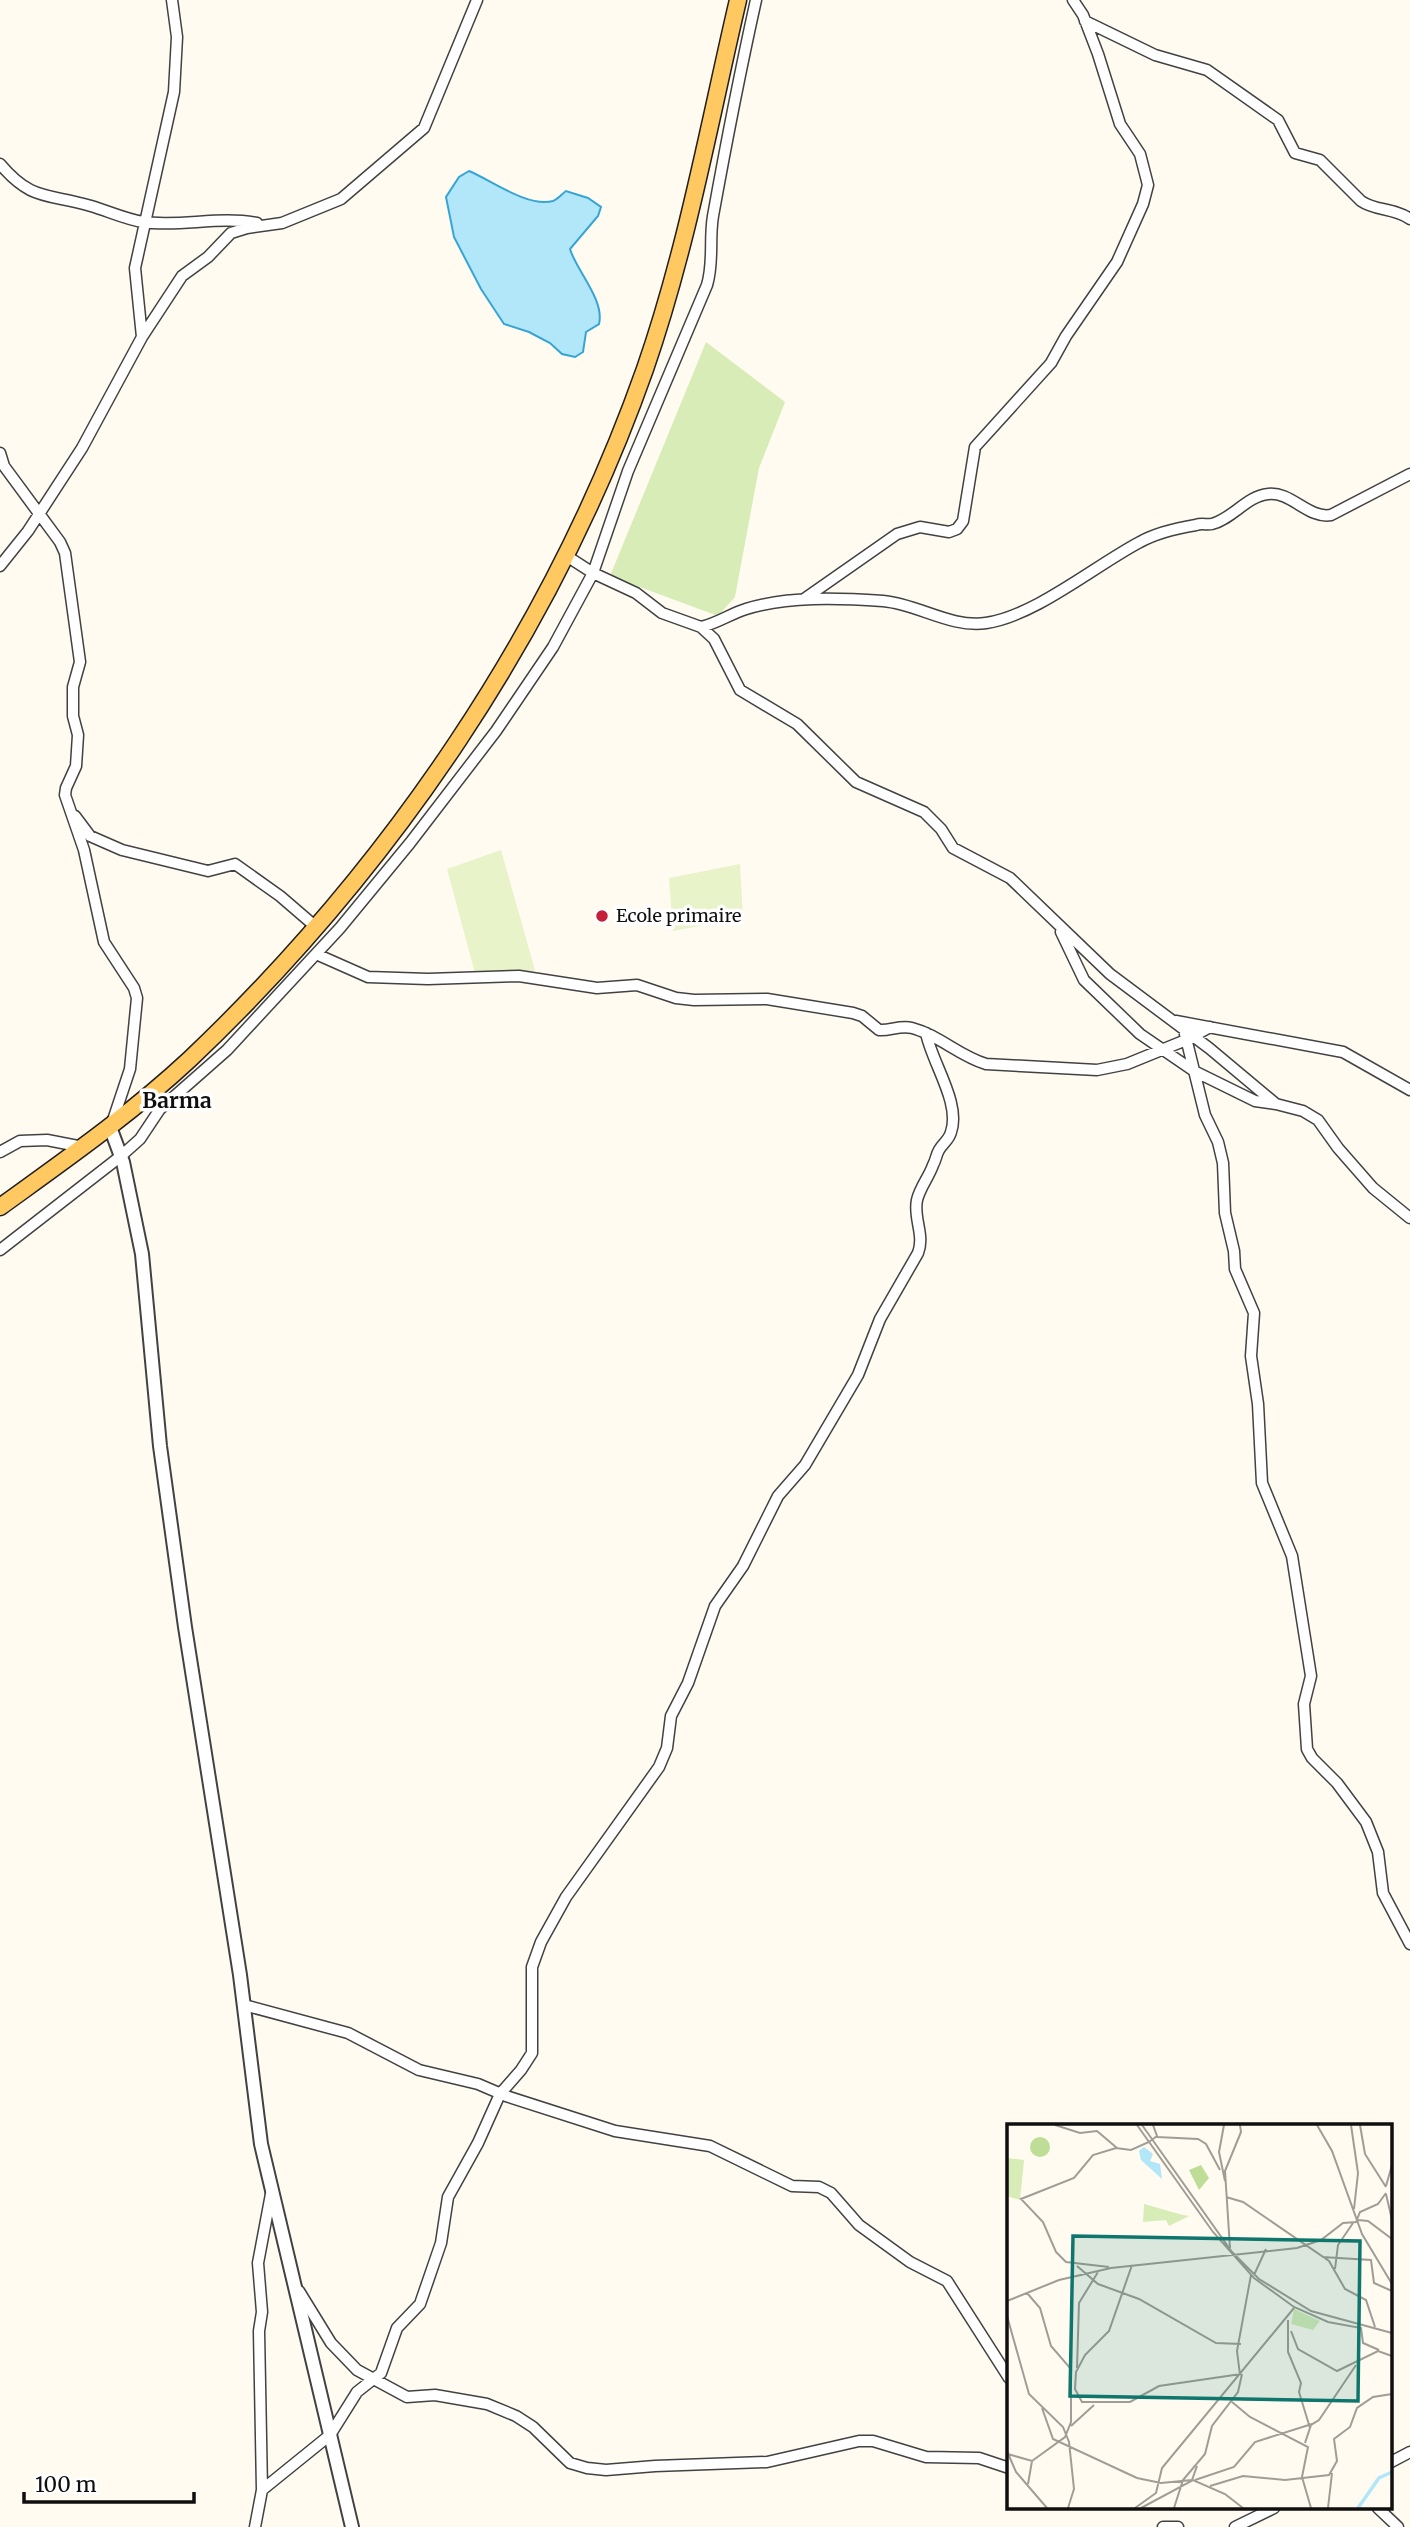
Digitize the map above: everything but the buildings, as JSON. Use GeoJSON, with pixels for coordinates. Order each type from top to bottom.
{"type":"FeatureCollection","features":[{"type":"Feature","properties":{"kind":"main road"},"geometry":{"type":"LineString","coordinates":[[0,1207],[110,1127],[188,1060],[247,1002],[349,887],[435,775],[502,672],[565,555],[624,423],[659,324],[690,216],[738,0]]}},
{"type":"Feature","properties":{"kind":"street"},"geometry":{"type":"LineString","coordinates":[[142,337],[135,268],[143,222],[174,92],[177,37],[172,0]]}},
{"type":"Feature","properties":{"kind":"street"},"geometry":{"type":"LineString","coordinates":[[0,566],[38,515],[82,448],[142,337],[182,275],[208,257],[232,233],[282,223],[341,199],[424,128],[477,0]]}},
{"type":"Feature","properties":{"kind":"street"},"geometry":{"type":"LineString","coordinates":[[0,1250],[121,1156],[139,1139],[160,1109],[227,1049],[316,954],[410,843],[496,731],[553,647],[593,573],[628,471],[712,270],[710,233],[732,108],[755,0]]}},
{"type":"Feature","properties":{"kind":"street"},"geometry":{"type":"LineString","coordinates":[[804,600],[897,534],[920,527],[949,532],[957,529],[963,521],[975,447],[1051,363],[1066,336],[1117,262],[1143,204],[1148,185],[1140,154],[1120,124],[1085,22],[1073,0]]}},
{"type":"Feature","properties":{"kind":"street"},"geometry":{"type":"LineString","coordinates":[[1085,22],[1155,55],[1207,70],[1278,120],[1296,153],[1320,160],[1366,205],[1401,212],[1410,219]]}},
{"type":"Feature","properties":{"kind":"street"},"geometry":{"type":"LineString","coordinates":[[0,164],[15,182],[40,195],[88,205],[143,222],[179,223],[235,219],[268,225]]}},
{"type":"Feature","properties":{"kind":"street"},"geometry":{"type":"LineString","coordinates":[[0,453],[4,466],[60,542],[65,554],[80,662],[73,687],[78,735],[76,766],[65,795],[84,850],[104,942],[134,988],[137,998],[130,1069],[110,1127],[121,1156],[142,1254],[160,1446],[244,2005],[261,2144],[352,2527]]}},
{"type":"Feature","properties":{"kind":"street"},"geometry":{"type":"LineString","coordinates":[[701,627],[716,624],[746,609],[819,598],[887,601],[967,624],[987,623],[1012,616],[1142,540],[1212,523],[1257,497],[1269,493],[1281,495],[1322,516],[1331,515],[1410,474]]}},
{"type":"Feature","properties":{"kind":"street"},"geometry":{"type":"LineString","coordinates":[[565,555],[593,573],[636,593],[662,613],[701,627],[714,639],[740,690],[797,724],[856,782],[924,812],[941,829],[953,848],[1010,878],[1110,974],[1276,1104]]}},
{"type":"Feature","properties":{"kind":"street"},"geometry":{"type":"LineString","coordinates":[[70,810],[90,836],[122,850],[208,871],[235,864],[280,896],[316,927]]}},
{"type":"Feature","properties":{"kind":"street"},"geometry":{"type":"LineString","coordinates":[[1059,926],[1084,979],[1140,1034],[1194,1071],[1255,1101],[1303,1111],[1318,1120],[1373,1188],[1410,1218]]}},
{"type":"Feature","properties":{"kind":"street"},"geometry":{"type":"LineString","coordinates":[[316,954],[368,978],[519,976],[597,988],[637,985],[676,998],[694,1000],[767,999],[853,1013],[862,1016],[879,1030],[900,1026],[926,1033],[970,1059],[986,1064],[1097,1070],[1127,1064],[1210,1027]]}},
{"type":"Feature","properties":{"kind":"street"},"geometry":{"type":"LineString","coordinates":[[1172,1020],[1343,1052],[1410,1090]]}},
{"type":"Feature","properties":{"kind":"street"},"geometry":{"type":"LineString","coordinates":[[262,2490],[330,2435],[357,2392],[381,2374],[397,2328],[420,2304],[441,2243],[449,2197],[500,2094],[532,2053],[532,1966],[541,1942],[566,1896],[659,1767],[667,1748],[671,1716],[688,1683],[715,1606],[743,1566],[778,1496],[806,1465],[852,1387],[880,1319],[918,1253],[922,1243],[916,1205],[919,1194],[934,1165],[937,1152],[950,1137],[953,1128],[953,1112],[926,1033]]}},
{"type":"Feature","properties":{"kind":"street"},"geometry":{"type":"LineString","coordinates":[[1187,1035],[1205,1115],[1218,1142],[1223,1163],[1225,1213],[1236,1269],[1254,1313],[1251,1356],[1258,1404],[1262,1483],[1292,1556],[1311,1676],[1304,1703],[1307,1749],[1366,1822],[1378,1852],[1383,1893],[1410,1944]]}},
{"type":"Feature","properties":{"kind":"street"},"geometry":{"type":"LineString","coordinates":[[0,1152],[20,1141],[47,1140],[83,1147]]}},
{"type":"Feature","properties":{"kind":"street"},"geometry":{"type":"LineString","coordinates":[[244,2005],[348,2033],[419,2070],[478,2084],[500,2094],[615,2131],[710,2146],[792,2186],[819,2187],[831,2193],[859,2225],[910,2262],[947,2280],[1007,2375]]}},
{"type":"Feature","properties":{"kind":"street"},"geometry":{"type":"LineString","coordinates":[[255,2527],[262,2490],[259,2331],[262,2312],[258,2263],[271,2193]]}},
{"type":"Feature","properties":{"kind":"street"},"geometry":{"type":"LineString","coordinates":[[294,2283],[331,2343],[357,2370],[407,2397],[435,2395],[487,2404],[516,2416],[533,2427],[570,2463],[587,2468],[606,2470],[767,2462],[859,2441],[873,2441],[926,2457],[979,2458],[1007,2467]]}},
{"type":"Feature","properties":{"kind":"street"},"geometry":{"type":"LineString","coordinates":[[1392,2461],[1410,2452]]}},
{"type":"Feature","properties":{"kind":"street"},"geometry":{"type":"LineString","coordinates":[[1235,2527],[1271,2510]]}},
{"type":"Feature","properties":{"kind":"street"},"geometry":{"type":"LineString","coordinates":[[1380,2510],[1398,2527]]}},
{"type":"Feature","properties":{"kind":"street"},"geometry":{"type":"LineString","coordinates":[[1163,2527],[1178,2527]]}},
{"type":"Feature","properties":{"kind":"green space"},"geometry":{"type":"Polygon","coordinates":[[[706,342],[785,402],[759,468],[735,597],[718,616],[610,576],[706,342]]]}},
{"type":"Feature","properties":{"kind":"green space"},"geometry":{"type":"Polygon","coordinates":[[[501,850],[535,970],[519,976],[476,977],[447,869],[501,850]]]}},
{"type":"Feature","properties":{"kind":"green space"},"geometry":{"type":"Polygon","coordinates":[[[740,864],[743,918],[673,931],[669,878],[740,864]]]}},
{"type":"Feature","properties":{"kind":"water"},"geometry":{"type":"Polygon","coordinates":[[[469,171],[532,201],[553,201],[566,191],[588,198],[601,207],[598,216],[570,249],[594,295],[600,315],[599,324],[586,332],[583,352],[575,357],[562,354],[550,343],[529,332],[504,324],[481,289],[454,237],[446,197],[459,177],[469,171]]]}},
{"type":"Feature","properties":{"kind":"place","name":"Ecole primaire"},"geometry":{"type":"Point","coordinates":[602,916]}},
{"type":"Feature","properties":{"kind":"district","name":"Barma"},"geometry":{"type":"Point","coordinates":[177,1101]}}]}
